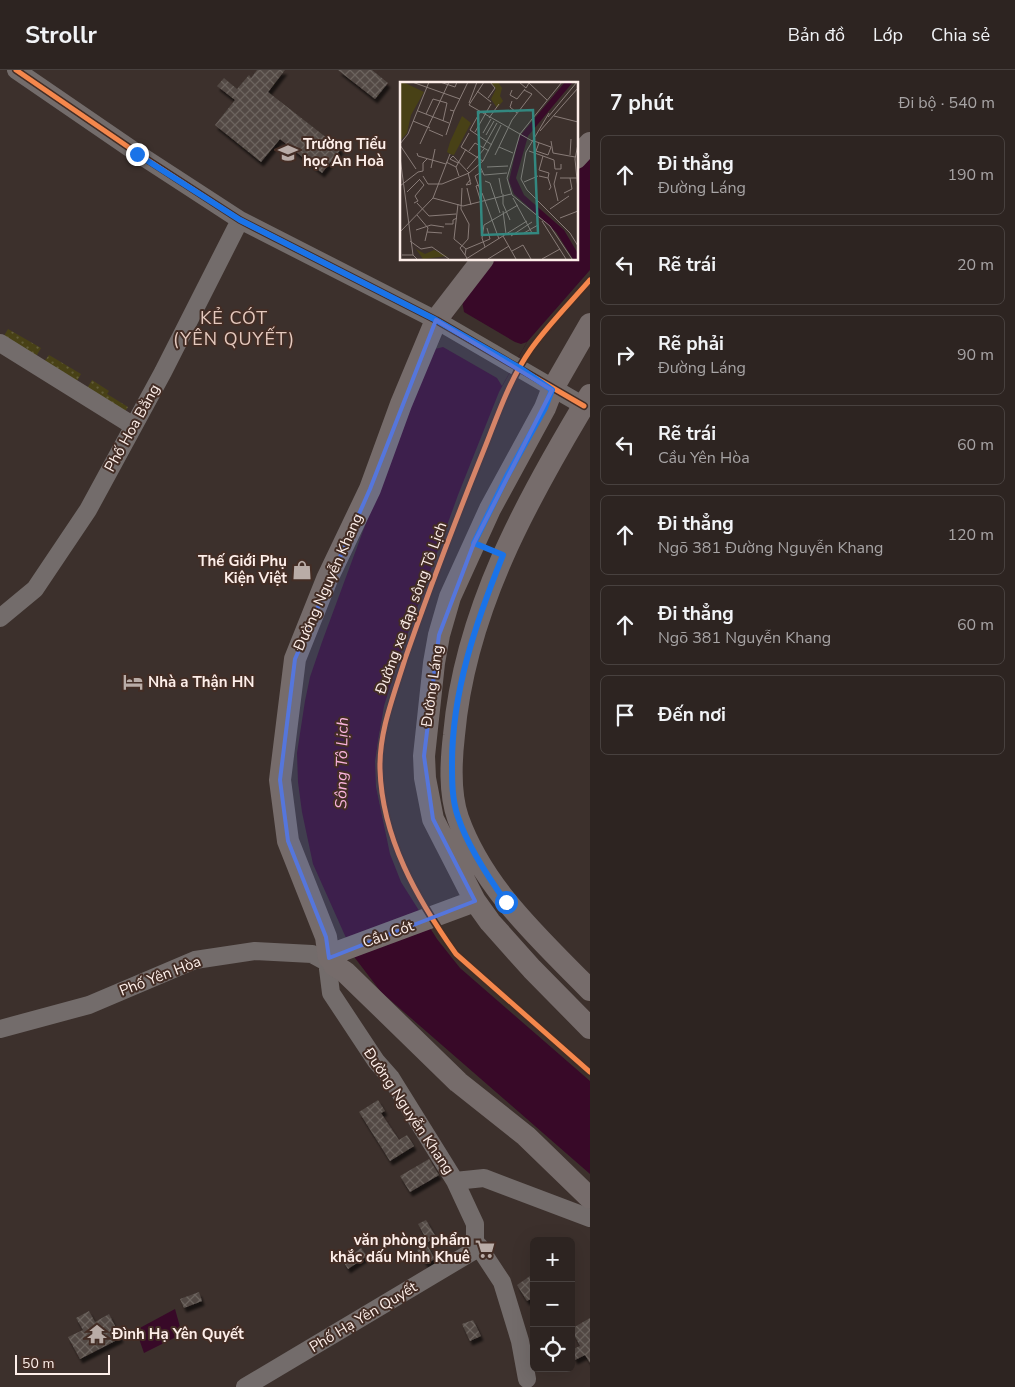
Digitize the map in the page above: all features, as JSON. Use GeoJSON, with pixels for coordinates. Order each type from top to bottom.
{"type":"FeatureCollection","features":[{"type":"Feature","properties":{"kind":"main road"},"geometry":{"type":"LineString","coordinates":[[578,156],[590,144]]}},
{"type":"Feature","properties":{"kind":"main road","name":"Đường Nguyễn Khang"},"geometry":{"type":"LineString","coordinates":[[333,960],[326,937],[288,841],[280,780],[295,659],[327,579],[370,489],[401,404],[442,323],[482,260]]}},
{"type":"Feature","properties":{"kind":"main road","name":"Đường Láng"},"geometry":{"type":"LineString","coordinates":[[588,1022],[526,962],[475,901],[439,834],[429,799],[424,756],[428,702],[439,635],[450,597],[507,476],[545,408],[552,390],[590,324]]}},
{"type":"Feature","properties":{"kind":"main road","name":"Đường Láng"},"geometry":{"type":"LineString","coordinates":[[587,401],[545,471],[503,555],[482,608],[463,671],[452,752],[453,789],[456,809],[465,832],[489,878],[510,907],[590,990]]}},
{"type":"Feature","properties":{"kind":"main road"},"geometry":{"type":"LineString","coordinates":[[474,543],[503,555]]}},
{"type":"Feature","properties":{"kind":"main road","name":"Cầu Cót"},"geometry":{"type":"LineString","coordinates":[[333,960],[475,901]]}},
{"type":"Feature","properties":{"kind":"main road"},"geometry":{"type":"LineString","coordinates":[[333,960],[458,1082],[526,1136],[590,1198]]}},
{"type":"Feature","properties":{"kind":"street"},"geometry":{"type":"LineString","coordinates":[[16,70],[137,154],[240,220],[442,323],[514,365],[552,390],[587,401]]}},
{"type":"Feature","properties":{"kind":"street","name":"Phố Hoa Bằng"},"geometry":{"type":"LineString","coordinates":[[0,618],[35,589],[88,510],[132,425],[163,372],[240,220]]}},
{"type":"Feature","properties":{"kind":"street"},"geometry":{"type":"LineString","coordinates":[[0,343],[132,425]]}},
{"type":"Feature","properties":{"kind":"street","name":"Phố Yên Hòa"},"geometry":{"type":"LineString","coordinates":[[0,1029],[89,1005],[195,960],[256,951],[312,954],[333,960]]}},
{"type":"Feature","properties":{"kind":"street","name":"Đường Nguyễn Khang"},"geometry":{"type":"LineString","coordinates":[[333,960],[331,993],[376,1061],[391,1078],[455,1181],[484,1178],[590,1218]]}},
{"type":"Feature","properties":{"kind":"street"},"geometry":{"type":"LineString","coordinates":[[455,1181],[475,1224],[475,1241],[502,1282],[520,1341],[528,1379]]}},
{"type":"Feature","properties":{"kind":"street","name":"Phố Hạ Yên Quyết"},"geometry":{"type":"LineString","coordinates":[[245,1387],[480,1247]]}},
{"type":"Feature","properties":{"kind":"highlighted area"},"geometry":{"type":"Polygon","coordinates":[[[436,320],[552,390],[474,543],[439,635],[424,756],[433,819],[475,901],[329,958],[326,937],[288,841],[280,780],[295,659],[370,489],[436,320]]]}},
{"type":"Feature","properties":{"kind":"shaded area"},"geometry":{"type":"Polygon","coordinates":[[[8,329],[41,348],[34,360],[1,341],[8,329]]]}},
{"type":"Feature","properties":{"kind":"shaded area"},"geometry":{"type":"Polygon","coordinates":[[[49,355],[81,374],[74,386],[41,366],[49,355]]]}},
{"type":"Feature","properties":{"kind":"shaded area"},"geometry":{"type":"Polygon","coordinates":[[[92,380],[109,391],[107,394],[128,407],[123,415],[85,392],[92,380]]]}},
{"type":"Feature","properties":{"kind":"water","name":"Sông Tô Lịch"},"geometry":{"type":"Polygon","coordinates":[[[590,158],[590,270],[527,342],[499,392],[458,495],[399,658],[384,706],[375,761],[376,787],[390,854],[401,882],[437,939],[460,968],[590,1081],[590,1174],[381,992],[355,958],[313,864],[302,812],[297,753],[310,677],[390,458],[431,357],[462,301],[492,260],[578,260],[578,170],[590,158]]]}},
{"type":"Feature","properties":{"kind":"water"},"geometry":{"type":"Polygon","coordinates":[[[175,1309],[182,1334],[144,1353],[136,1330],[175,1309]]]}},
{"type":"Feature","properties":{"kind":"pier"},"geometry":{"type":"Polygon","coordinates":[[[462,301],[464,312],[515,342],[521,344],[527,342],[502,386],[497,378],[443,347],[435,349],[462,301]]]}},
{"type":"Feature","properties":{"kind":"building"},"geometry":{"type":"Polygon","coordinates":[[[257,70],[285,70],[268,92],[341,149],[322,173],[280,139],[261,162],[215,125],[235,100],[217,86],[224,78],[237,89],[249,75],[251,78],[257,70]]]}},
{"type":"Feature","properties":{"kind":"building"},"geometry":{"type":"Polygon","coordinates":[[[338,70],[372,70],[388,83],[375,99],[338,70]]]}},
{"type":"Feature","properties":{"kind":"building"},"geometry":{"type":"Polygon","coordinates":[[[378,1100],[385,1111],[381,1113],[399,1140],[407,1135],[414,1146],[390,1161],[359,1112],[378,1100]]]}},
{"type":"Feature","properties":{"kind":"building"},"geometry":{"type":"Polygon","coordinates":[[[429,1159],[439,1175],[410,1192],[400,1176],[429,1159]]]}},
{"type":"Feature","properties":{"kind":"building"},"geometry":{"type":"Polygon","coordinates":[[[426,1220],[436,1237],[428,1242],[418,1224],[426,1220]]]}},
{"type":"Feature","properties":{"kind":"building"},"geometry":{"type":"Polygon","coordinates":[[[427,1245],[435,1259],[426,1264],[417,1250],[427,1245]]]}},
{"type":"Feature","properties":{"kind":"building"},"geometry":{"type":"Polygon","coordinates":[[[361,1248],[367,1256],[348,1269],[343,1261],[361,1248]]]}},
{"type":"Feature","properties":{"kind":"building"},"geometry":{"type":"Polygon","coordinates":[[[530,1276],[530,1299],[527,1301],[517,1285],[530,1276]]]}},
{"type":"Feature","properties":{"kind":"building"},"geometry":{"type":"Polygon","coordinates":[[[199,1292],[202,1301],[184,1308],[180,1299],[199,1292]]]}},
{"type":"Feature","properties":{"kind":"building","name":"Đình Hạ Yên Quyết"},"geometry":{"type":"Polygon","coordinates":[[[89,1311],[95,1322],[109,1314],[121,1338],[80,1359],[68,1337],[83,1330],[76,1318],[89,1311]]]}},
{"type":"Feature","properties":{"kind":"building"},"geometry":{"type":"Polygon","coordinates":[[[590,1318],[590,1363],[585,1355],[575,1360],[575,1348],[580,1346],[575,1337],[575,1327],[590,1318]]]}},
{"type":"Feature","properties":{"kind":"building"},"geometry":{"type":"Polygon","coordinates":[[[473,1320],[481,1336],[470,1341],[462,1324],[473,1320]]]}},
{"type":"Feature","properties":{"kind":"cycle path"},"geometry":{"type":"LineString","coordinates":[[16,70],[137,153],[240,220],[436,320],[584,406]]}},
{"type":"Feature","properties":{"kind":"cycle path","name":"Đường xe đạp sông Tô Lịch"},"geometry":{"type":"LineString","coordinates":[[590,280],[531,349],[515,376],[502,404],[450,535],[405,659],[392,700],[380,755],[382,795],[387,819],[404,867],[428,912],[456,954],[590,1072]]}},
{"type":"Feature","properties":{"kind":"place","name":"Trường Tiểu học An Hoà"},"geometry":{"type":"Point","coordinates":[288,153]}},
{"type":"Feature","properties":{"kind":"place","name":"Thế Giới Phụ Kiện Việt"},"geometry":{"type":"Point","coordinates":[302,570]}},
{"type":"Feature","properties":{"kind":"place","name":"Nhà a Thận HN"},"geometry":{"type":"Point","coordinates":[133,682]}},
{"type":"Feature","properties":{"kind":"place","name":"văn phòng phẩm khắc dấu Minh Khuê"},"geometry":{"type":"Point","coordinates":[485,1249]}},
{"type":"Feature","properties":{"kind":"place","name":"Đình Hạ Yên Quyết"},"geometry":{"type":"Point","coordinates":[97,1334]}},
{"type":"Feature","properties":{"kind":"district","name":"KẺ CÓT (YÊN QUYẾT)"},"geometry":{"type":"Point","coordinates":[234,328]}},
{"type":"Feature","properties":{"kind":"route"},"geometry":{"type":"LineString","coordinates":[[137,154],[240,220],[436,320],[520,368],[552,390],[545,408],[507,476],[474,543],[503,555],[472,636],[463,671],[454,729],[452,777],[458,816],[489,878],[506,902]]}}]}
